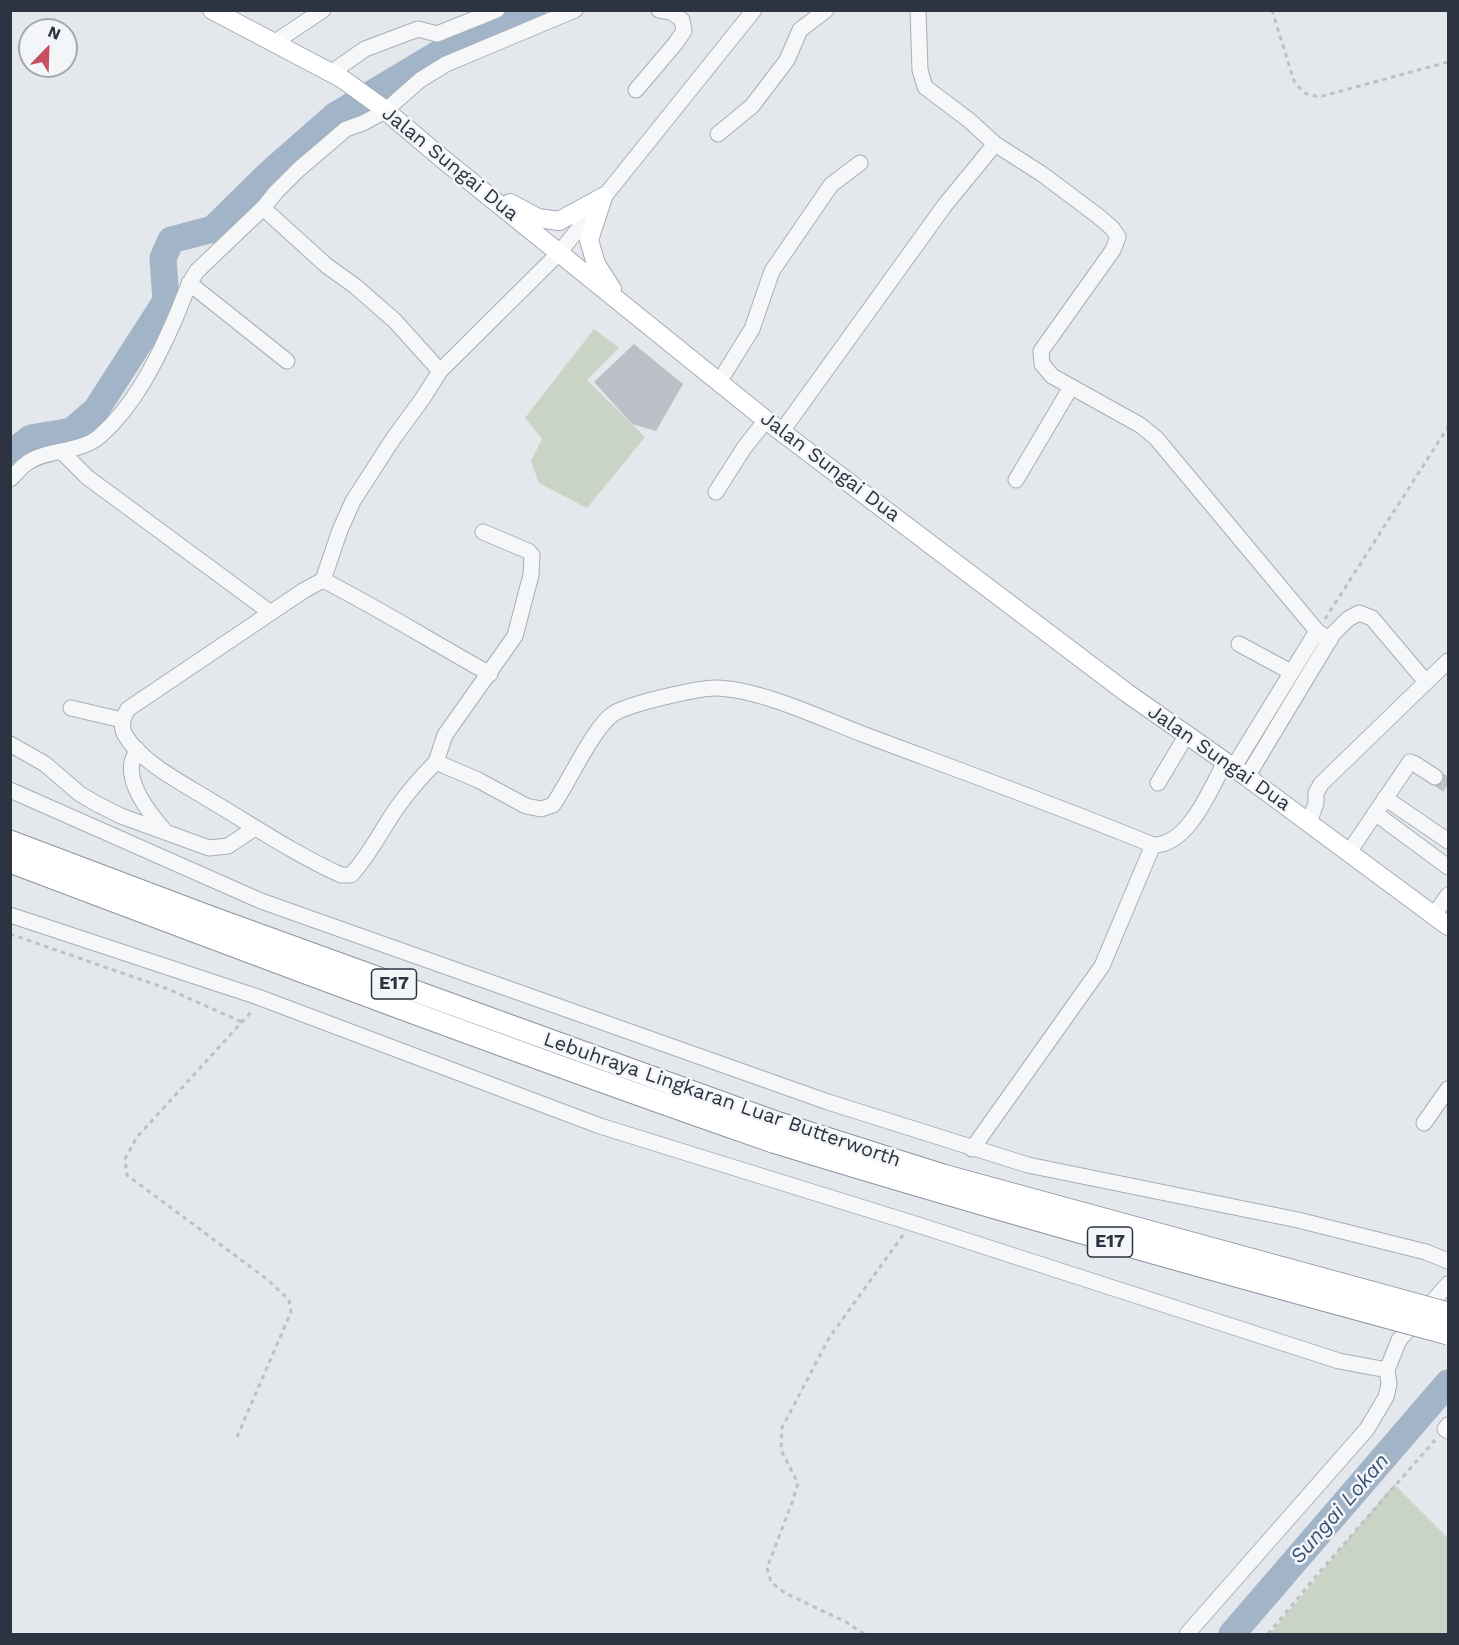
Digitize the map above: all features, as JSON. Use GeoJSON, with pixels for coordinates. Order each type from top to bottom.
{"type":"FeatureCollection","features":[{"type":"Feature","properties":{"kind":"highway","name":"Lebuhraya Lingkaran Luar Butterworth"},"geometry":{"type":"LineString","coordinates":[[10,841],[958,1199],[1449,1334]]}},
{"type":"Feature","properties":{"kind":"highway","name":"Lebuhraya Lingkaran Luar Butterworth"},"geometry":{"type":"LineString","coordinates":[[10,862],[607,1084],[776,1132],[943,1174],[1449,1313]]}},
{"type":"Feature","properties":{"kind":"main road","name":"Jalan Sungai Dua"},"geometry":{"type":"LineString","coordinates":[[212,10],[336,75],[382,108],[766,420],[1186,736],[1235,769],[1441,921]]}},
{"type":"Feature","properties":{"kind":"main road"},"geometry":{"type":"LineString","coordinates":[[483,192],[538,218],[559,221],[603,196]]}},
{"type":"Feature","properties":{"kind":"main road"},"geometry":{"type":"LineString","coordinates":[[603,196],[589,240],[596,264],[622,303]]}},
{"type":"Feature","properties":{"kind":"street"},"geometry":{"type":"LineString","coordinates":[[275,42],[323,10]]}},
{"type":"Feature","properties":{"kind":"street"},"geometry":{"type":"LineString","coordinates":[[336,75],[366,49],[418,29],[437,34],[497,10]]}},
{"type":"Feature","properties":{"kind":"street"},"geometry":{"type":"LineString","coordinates":[[10,479],[28,462],[79,447],[98,438],[117,419],[159,355],[189,283],[197,271],[263,208],[299,169],[346,129],[363,123],[420,80],[446,64],[575,10]]}},
{"type":"Feature","properties":{"kind":"street"},"geometry":{"type":"LineString","coordinates":[[636,90],[675,45],[684,31],[682,20],[671,12],[659,10]]}},
{"type":"Feature","properties":{"kind":"street"},"geometry":{"type":"LineString","coordinates":[[483,532],[528,551],[532,555],[531,575],[515,636],[445,735],[436,762],[396,809],[351,875],[341,875],[330,870],[255,828],[169,775],[137,749],[124,734],[122,720],[128,709],[143,697],[323,580],[340,530],[353,501],[440,371],[559,253],[754,10]]}},
{"type":"Feature","properties":{"kind":"street"},"geometry":{"type":"LineString","coordinates":[[718,134],[752,106],[787,60],[800,30],[826,10]]}},
{"type":"Feature","properties":{"kind":"street"},"geometry":{"type":"LineString","coordinates":[[918,10],[920,70],[925,87],[970,121],[995,144],[1042,174],[1098,216],[1112,228],[1118,237],[1113,250],[1041,351],[1042,364],[1052,376],[1140,425],[1156,438],[1323,636]]}},
{"type":"Feature","properties":{"kind":"street"},"geometry":{"type":"LineString","coordinates":[[782,431],[945,205],[995,144]]}},
{"type":"Feature","properties":{"kind":"street"},"geometry":{"type":"LineString","coordinates":[[719,381],[752,329],[772,271],[831,185],[860,163]]}},
{"type":"Feature","properties":{"kind":"street"},"geometry":{"type":"LineString","coordinates":[[263,208],[327,266],[356,286],[395,321],[440,371]]}},
{"type":"Feature","properties":{"kind":"street"},"geometry":{"type":"LineString","coordinates":[[189,283],[287,360]]}},
{"type":"Feature","properties":{"kind":"street"},"geometry":{"type":"LineString","coordinates":[[1016,480],[1071,387]]}},
{"type":"Feature","properties":{"kind":"street"},"geometry":{"type":"LineString","coordinates":[[716,492],[744,448],[766,420]]}},
{"type":"Feature","properties":{"kind":"street"},"geometry":{"type":"LineString","coordinates":[[61,451],[87,477],[271,613]]}},
{"type":"Feature","properties":{"kind":"street"},"geometry":{"type":"LineString","coordinates":[[323,580],[366,602],[424,638],[490,674]]}},
{"type":"Feature","properties":{"kind":"street"},"geometry":{"type":"LineString","coordinates":[[1235,769],[1291,672],[1323,636],[1359,613],[1372,618],[1426,681]]}},
{"type":"Feature","properties":{"kind":"street"},"geometry":{"type":"LineString","coordinates":[[436,762],[478,780],[526,806],[541,809],[553,805],[599,729],[614,714],[666,698],[717,688],[754,695],[805,712],[1081,815],[1152,845],[1164,845],[1179,836],[1235,769],[1323,636]]}},
{"type":"Feature","properties":{"kind":"street"},"geometry":{"type":"LineString","coordinates":[[1239,644],[1291,672]]}},
{"type":"Feature","properties":{"kind":"street"},"geometry":{"type":"LineString","coordinates":[[1309,823],[1316,803],[1316,793],[1321,784],[1449,661]]}},
{"type":"Feature","properties":{"kind":"street"},"geometry":{"type":"LineString","coordinates":[[71,708],[122,720]]}},
{"type":"Feature","properties":{"kind":"street"},"geometry":{"type":"LineString","coordinates":[[1158,783],[1186,736]]}},
{"type":"Feature","properties":{"kind":"street"},"geometry":{"type":"LineString","coordinates":[[10,744],[45,764],[88,799],[121,816],[209,848],[228,846],[255,828]]}},
{"type":"Feature","properties":{"kind":"street"},"geometry":{"type":"LineString","coordinates":[[137,749],[131,763],[133,779],[145,807],[164,830]]}},
{"type":"Feature","properties":{"kind":"street"},"geometry":{"type":"LineString","coordinates":[[1349,852],[1410,762],[1435,777]]}},
{"type":"Feature","properties":{"kind":"street"},"geometry":{"type":"LineString","coordinates":[[10,790],[261,901],[791,1090],[1028,1166],[1298,1220],[1426,1252],[1449,1261]]}},
{"type":"Feature","properties":{"kind":"street"},"geometry":{"type":"LineString","coordinates":[[1385,798],[1449,842]]}},
{"type":"Feature","properties":{"kind":"street"},"geometry":{"type":"LineString","coordinates":[[1374,813],[1449,867]]}},
{"type":"Feature","properties":{"kind":"street"},"geometry":{"type":"LineString","coordinates":[[972,1149],[1102,966],[1152,845]]}},
{"type":"Feature","properties":{"kind":"street"},"geometry":{"type":"LineString","coordinates":[[1441,921],[1449,895]]}},
{"type":"Feature","properties":{"kind":"street"},"geometry":{"type":"LineString","coordinates":[[10,915],[258,997],[600,1126],[912,1223],[1339,1361],[1388,1370]]}},
{"type":"Feature","properties":{"kind":"street"},"geometry":{"type":"LineString","coordinates":[[1424,1123],[1449,1089]]}},
{"type":"Feature","properties":{"kind":"street"},"geometry":{"type":"LineString","coordinates":[[1187,1635],[1367,1429],[1386,1398],[1389,1384],[1388,1370],[1399,1340],[1449,1284]]}},
{"type":"Feature","properties":{"kind":"path"},"geometry":{"type":"LineString","coordinates":[[1272,10],[1294,81],[1304,93],[1319,97],[1449,62]]}},
{"type":"Feature","properties":{"kind":"path"},"geometry":{"type":"LineString","coordinates":[[1323,636],[1449,427]]}},
{"type":"Feature","properties":{"kind":"path"},"geometry":{"type":"LineString","coordinates":[[10,934],[168,989],[242,1022]]}},
{"type":"Feature","properties":{"kind":"path"},"geometry":{"type":"LineString","coordinates":[[237,1437],[291,1312],[289,1300],[268,1280],[128,1175],[125,1159],[137,1137],[254,1009],[258,997]]}},
{"type":"Feature","properties":{"kind":"path"},"geometry":{"type":"LineString","coordinates":[[864,1635],[846,1622],[785,1593],[771,1582],[767,1568],[794,1500],[798,1483],[781,1450],[782,1428],[829,1338],[872,1275],[912,1223]]}},
{"type":"Feature","properties":{"kind":"path"},"geometry":{"type":"LineString","coordinates":[[1268,1635],[1317,1575],[1448,1428]]}},
{"type":"Feature","properties":{"kind":"green space"},"geometry":{"type":"Polygon","coordinates":[[[594,329],[619,348],[587,380],[645,437],[587,508],[539,483],[531,461],[542,439],[525,418],[594,329]]]}},
{"type":"Feature","properties":{"kind":"green space"},"geometry":{"type":"Polygon","coordinates":[[[1394,1484],[1448,1538],[1448,1634],[1270,1634],[1394,1484]]]}},
{"type":"Feature","properties":{"kind":"building"},"geometry":{"type":"Polygon","coordinates":[[[634,344],[683,384],[656,431],[632,424],[594,382],[634,344]]]}},
{"type":"Feature","properties":{"kind":"waterway"},"geometry":{"type":"LineString","coordinates":[[10,454],[31,438],[72,431],[96,410],[166,301],[163,258],[171,240],[213,229],[270,173],[336,115],[473,33],[533,10]]}},
{"type":"Feature","properties":{"kind":"waterway","name":"Sungai Lokan"},"geometry":{"type":"LineString","coordinates":[[1232,1634],[1448,1383]]}},
{"type":"Feature","properties":{"kind":"tunnel"},"geometry":{"type":"LineString","coordinates":[[1435,777],[1448,786]]}}]}
